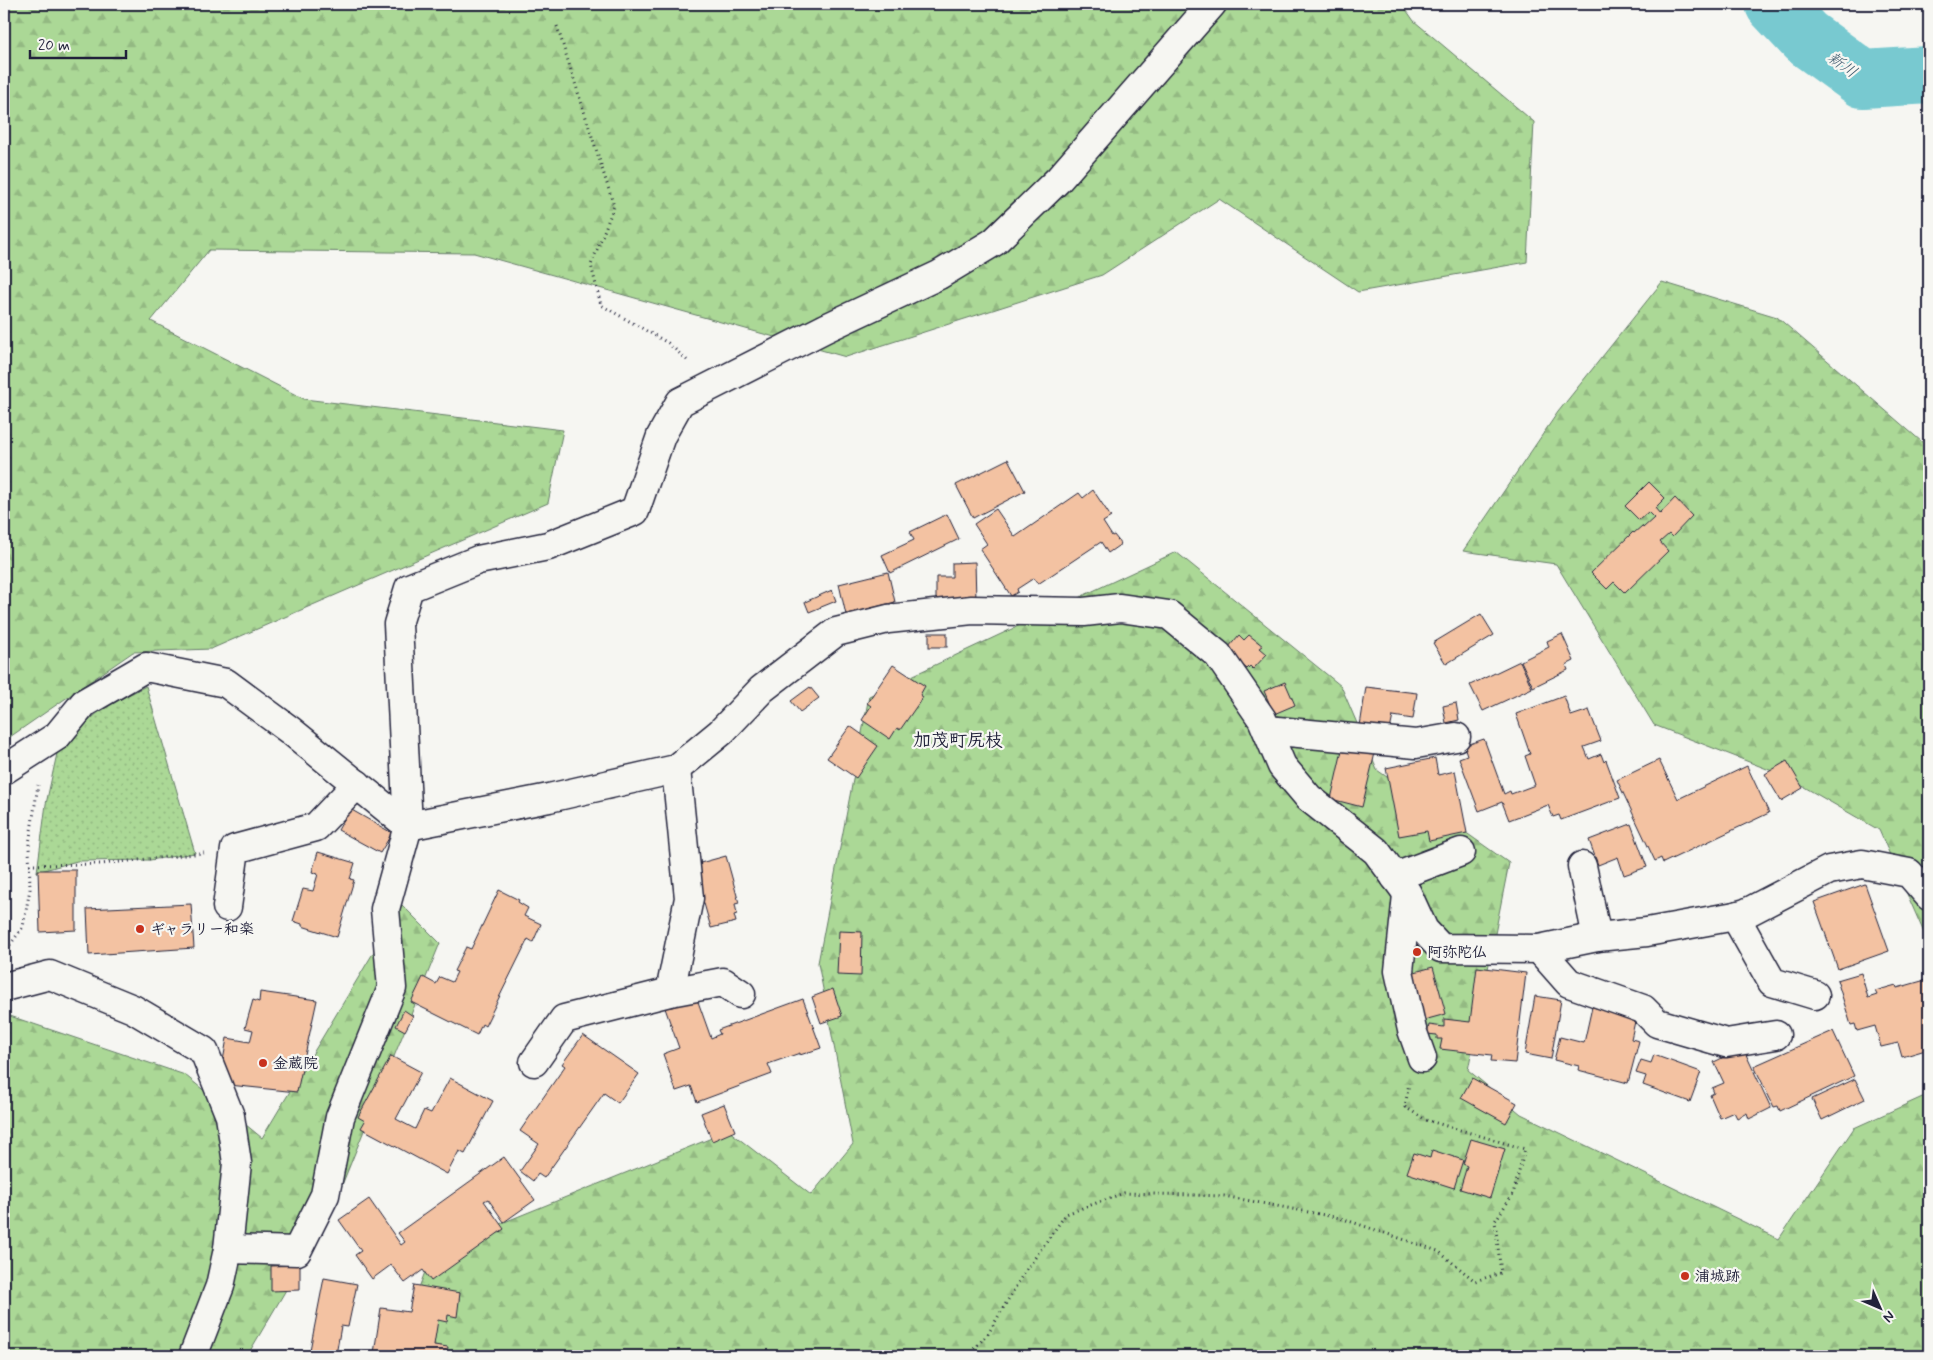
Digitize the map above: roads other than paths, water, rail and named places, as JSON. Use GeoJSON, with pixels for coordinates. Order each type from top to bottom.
{"type":"FeatureCollection","features":[{"type":"Feature","properties":{"kind":"street"},"geometry":{"type":"LineString","coordinates":[[228,1249],[296,1250],[325,1195],[340,1117],[392,988],[385,909],[408,826],[398,624],[409,588],[478,560],[548,546],[635,511],[661,436],[680,402],[826,328],[939,275],[994,242],[1059,179],[1212,4]]}},
{"type":"Feature","properties":{"kind":"street"},"geometry":{"type":"LineString","coordinates":[[408,826],[549,798],[676,769],[721,732],[762,689],[836,632],[888,619],[972,610],[1084,612],[1120,608],[1169,615],[1218,655],[1262,719],[1282,766],[1309,798],[1376,851],[1401,885],[1424,930],[1441,948],[1539,949],[1597,937],[1647,932],[1735,916],[1746,913],[1829,870],[1862,864],[1909,873],[1929,896]]}},
{"type":"Feature","properties":{"kind":"street"},"geometry":{"type":"LineString","coordinates":[[4,770],[57,736],[84,703],[146,667],[226,683],[291,731],[408,826]]}},
{"type":"Feature","properties":{"kind":"street"},"geometry":{"type":"LineString","coordinates":[[1267,730],[1416,744],[1456,737]]}},
{"type":"Feature","properties":{"kind":"street"},"geometry":{"type":"LineString","coordinates":[[670,992],[688,898],[676,769]]}},
{"type":"Feature","properties":{"kind":"street"},"geometry":{"type":"LineString","coordinates":[[227,907],[235,849],[316,827],[357,784]]}},
{"type":"Feature","properties":{"kind":"street"},"geometry":{"type":"LineString","coordinates":[[1401,885],[1461,852]]}},
{"type":"Feature","properties":{"kind":"street"},"geometry":{"type":"LineString","coordinates":[[1582,866],[1597,937]]}},
{"type":"Feature","properties":{"kind":"street"},"geometry":{"type":"LineString","coordinates":[[1401,885],[1400,971],[1412,1030],[1419,1049]]}},
{"type":"Feature","properties":{"kind":"street"},"geometry":{"type":"LineString","coordinates":[[1735,916],[1772,982],[1816,995]]}},
{"type":"Feature","properties":{"kind":"street"},"geometry":{"type":"LineString","coordinates":[[1539,949],[1569,983],[1643,1009],[1657,1023],[1726,1043],[1776,1035]]}},
{"type":"Feature","properties":{"kind":"street"},"geometry":{"type":"LineString","coordinates":[[4,987],[50,975],[134,1009],[204,1051],[230,1116],[238,1163],[228,1249],[220,1286],[193,1356]]}},
{"type":"Feature","properties":{"kind":"street"},"geometry":{"type":"LineString","coordinates":[[534,1062],[564,1019],[670,992],[723,982],[741,994]]}},
{"type":"Feature","properties":{"kind":"waterway","name":"新川"},"geometry":{"type":"LineString","coordinates":[[1774,4],[1805,37],[1863,79],[1929,75]]}},
{"type":"Feature","properties":{"kind":"place","name":"ギャラリー和楽"},"geometry":{"type":"Point","coordinates":[140,929]}},
{"type":"Feature","properties":{"kind":"place","name":"阿弥陀仏"},"geometry":{"type":"Point","coordinates":[1417,952]}},
{"type":"Feature","properties":{"kind":"place","name":"金蔵院"},"geometry":{"type":"Point","coordinates":[263,1063]}},
{"type":"Feature","properties":{"kind":"place","name":"浦城跡"},"geometry":{"type":"Point","coordinates":[1685,1276]}},
{"type":"Feature","properties":{"kind":"district","name":"加茂町尻枝"},"geometry":{"type":"Point","coordinates":[958,740]}}]}
